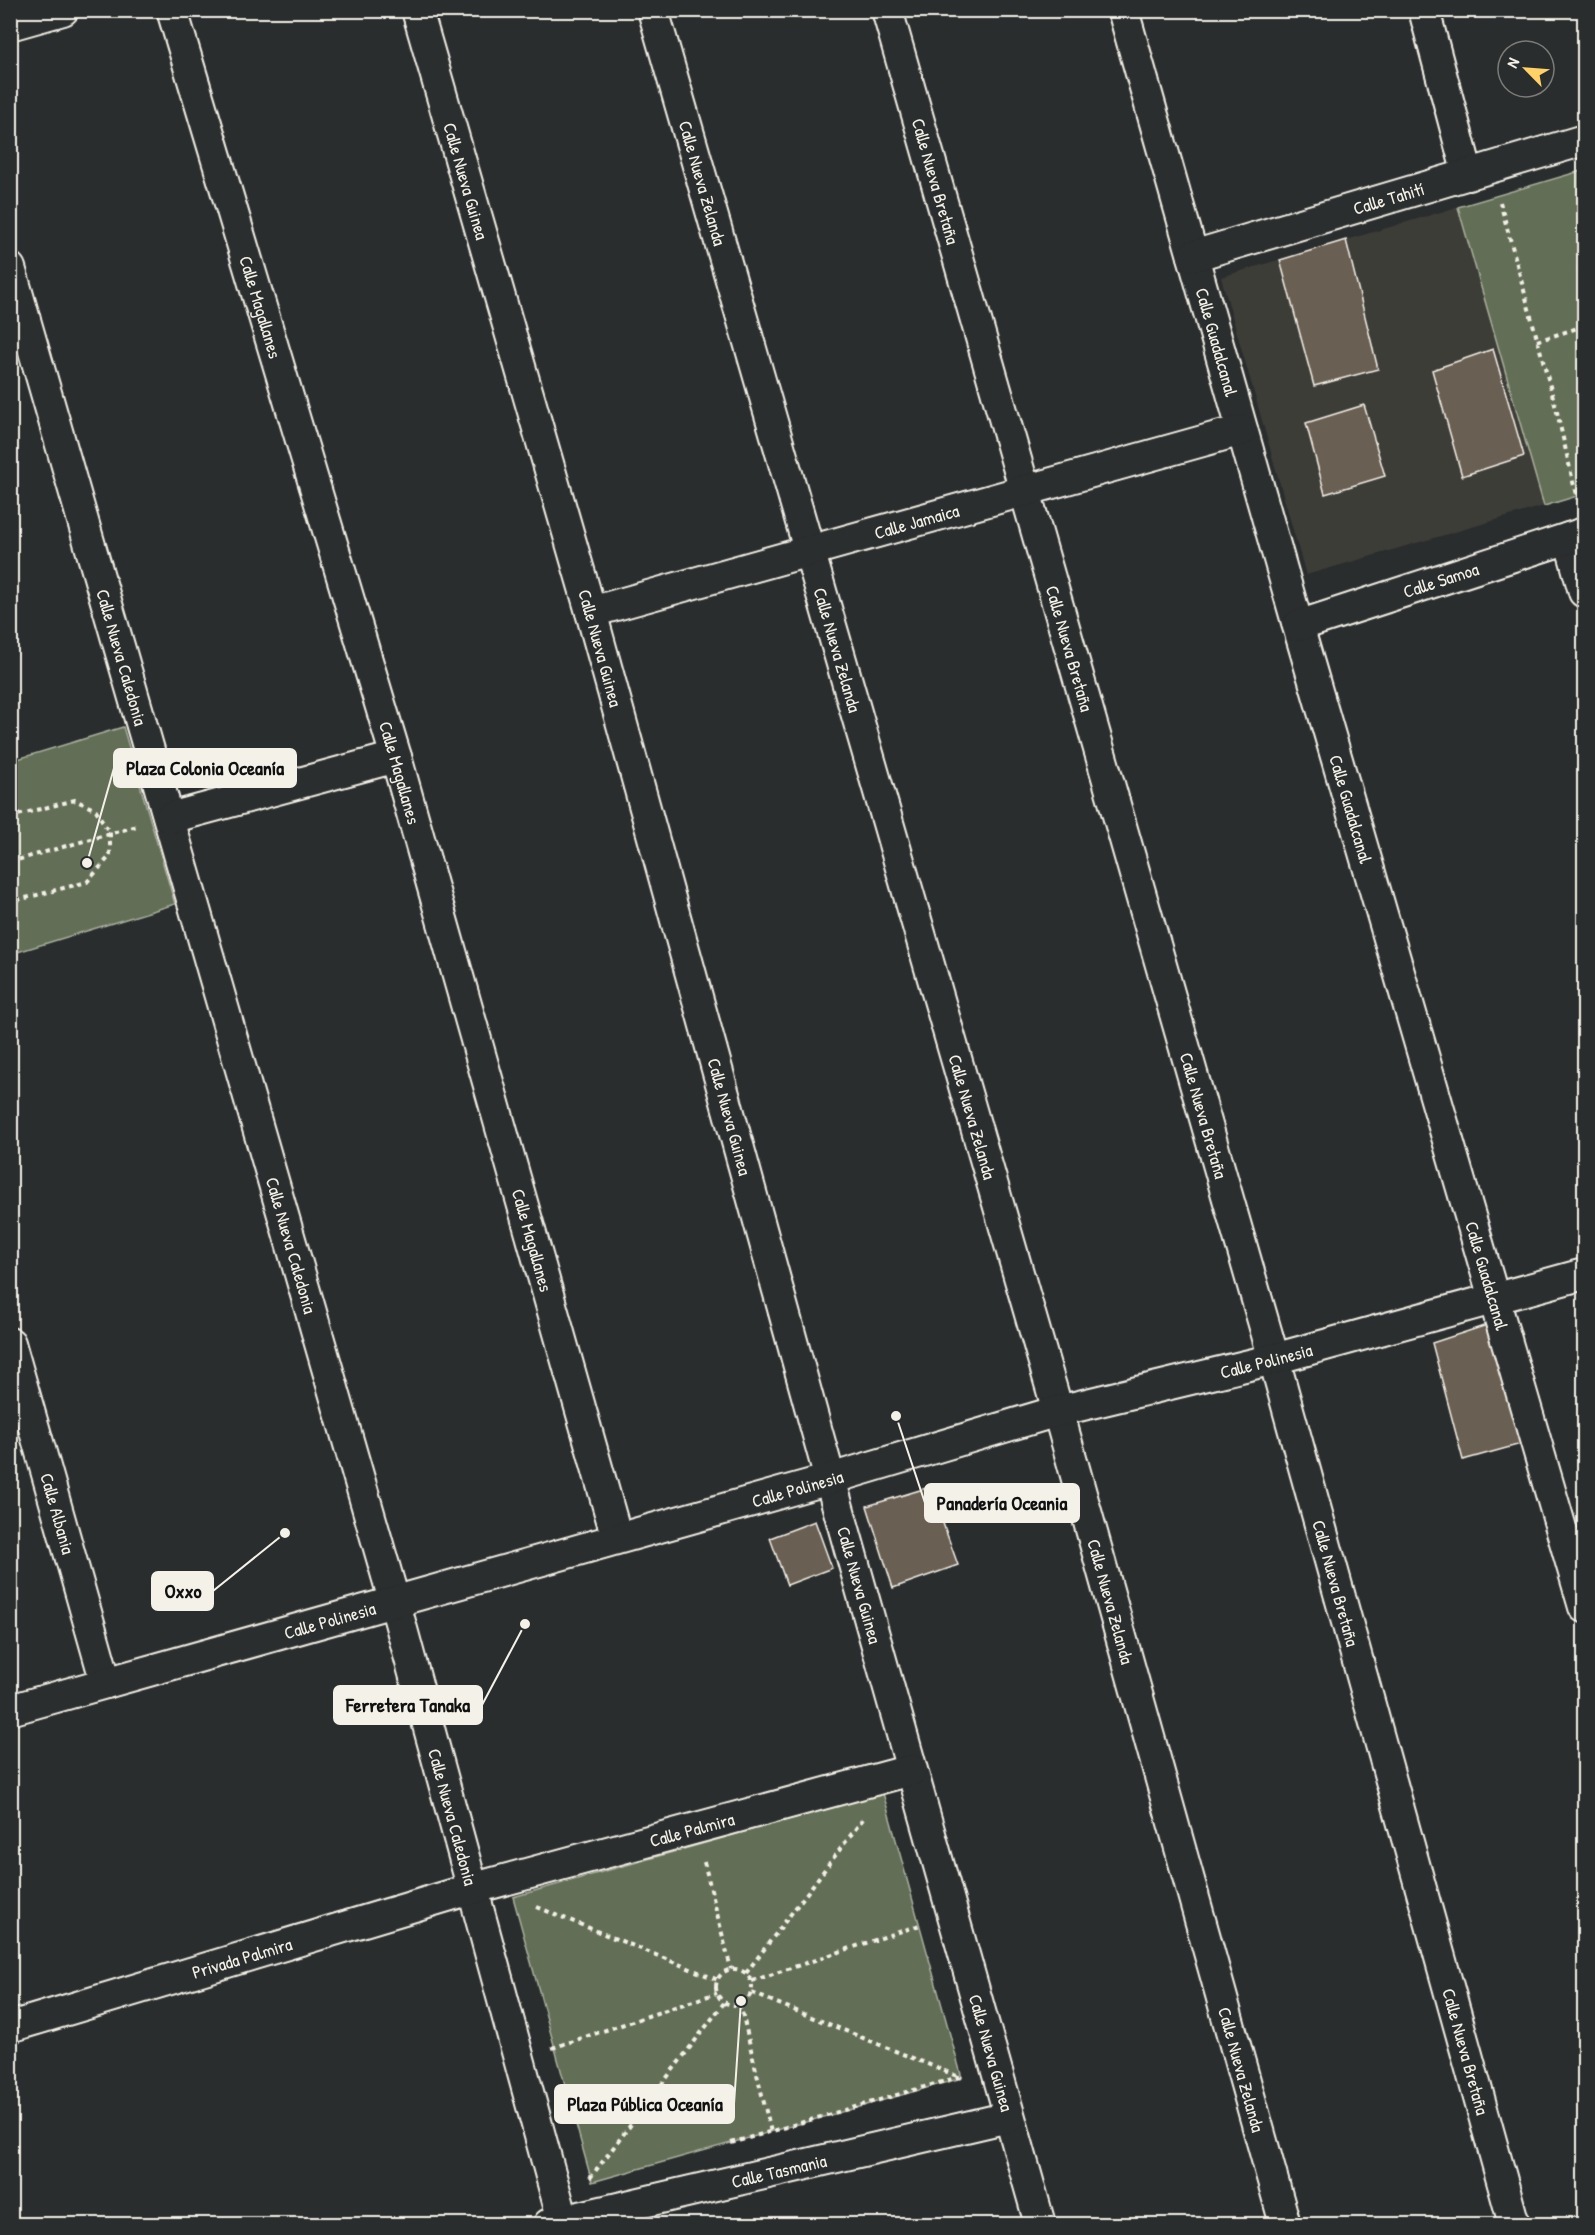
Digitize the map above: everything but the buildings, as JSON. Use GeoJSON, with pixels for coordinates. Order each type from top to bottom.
{"type":"FeatureCollection","features":[{"type":"Feature","properties":{"kind":"street"},"geometry":{"type":"LineString","coordinates":[[10,25],[63,10]]}},
{"type":"Feature","properties":{"kind":"street","name":"Calle Magallanes"},"geometry":{"type":"LineString","coordinates":[[172,10],[396,757],[617,1538]]}},
{"type":"Feature","properties":{"kind":"street","name":"Calle Nueva Guinea"},"geometry":{"type":"LineString","coordinates":[[417,10],[591,612],[911,1770],[1040,2224]]}},
{"type":"Feature","properties":{"kind":"street","name":"Calle Nueva Zelanda"},"geometry":{"type":"LineString","coordinates":[[653,10],[807,550],[1058,1411],[1285,2224]]}},
{"type":"Feature","properties":{"kind":"street","name":"Calle Nueva Bretaña"},"geometry":{"type":"LineString","coordinates":[[887,10],[1274,1359],[1514,2224]]}},
{"type":"Feature","properties":{"kind":"street","name":"Calle Guadalcanal"},"geometry":{"type":"LineString","coordinates":[[1123,10],[1298,626],[1496,1298],[1584,1607]]}},
{"type":"Feature","properties":{"kind":"street"},"geometry":{"type":"LineString","coordinates":[[1424,10],[1468,175]]}},
{"type":"Feature","properties":{"kind":"street","name":"Calle Tahití"},"geometry":{"type":"LineString","coordinates":[[1193,256],[1584,140]]}},
{"type":"Feature","properties":{"kind":"street","name":"Calle Nueva Caledonia"},"geometry":{"type":"LineString","coordinates":[[10,268],[394,1600],[558,2223]]}},
{"type":"Feature","properties":{"kind":"street","name":"Calle Jamaica"},"geometry":{"type":"LineString","coordinates":[[591,612],[1242,430]]}},
{"type":"Feature","properties":{"kind":"street"},"geometry":{"type":"LineString","coordinates":[[1577,535],[1584,592]]}},
{"type":"Feature","properties":{"kind":"street","name":"Calle Samoa"},"geometry":{"type":"LineString","coordinates":[[1298,626],[1577,535]]}},
{"type":"Feature","properties":{"kind":"street"},"geometry":{"type":"LineString","coordinates":[[170,818],[396,757]]}},
{"type":"Feature","properties":{"kind":"street","name":"Calle Polinesia"},"geometry":{"type":"LineString","coordinates":[[10,1710],[830,1479],[1058,1411],[1274,1359],[1584,1274]]}},
{"type":"Feature","properties":{"kind":"street","name":"Calle Albania"},"geometry":{"type":"LineString","coordinates":[[10,1343],[106,1683]]}},
{"type":"Feature","properties":{"kind":"street","name":"Calle Palmira"},"geometry":{"type":"LineString","coordinates":[[471,1890],[911,1770]]}},
{"type":"Feature","properties":{"kind":"street","name":"Privada Palmira"},"geometry":{"type":"LineString","coordinates":[[10,2027],[471,1890]]}},
{"type":"Feature","properties":{"kind":"street","name":"Calle Tasmania"},"geometry":{"type":"LineString","coordinates":[[558,2223],[1009,2117]]}},
{"type":"Feature","properties":{"kind":"path"},"geometry":{"type":"LineString","coordinates":[[1468,175],[1498,196],[1578,496],[1577,535]]}},
{"type":"Feature","properties":{"kind":"path"},"geometry":{"type":"LineString","coordinates":[[1578,270],[1584,264]]}},
{"type":"Feature","properties":{"kind":"path"},"geometry":{"type":"LineString","coordinates":[[1537,341],[1584,326]]}},
{"type":"Feature","properties":{"kind":"path"},"geometry":{"type":"LineString","coordinates":[[10,817],[75,800],[96,810],[110,834],[110,856],[87,882],[10,902]]}},
{"type":"Feature","properties":{"kind":"path"},"geometry":{"type":"LineString","coordinates":[[10,862],[141,825]]}},
{"type":"Feature","properties":{"kind":"path"},"geometry":{"type":"LineString","coordinates":[[746,1973],[869,1812]]}},
{"type":"Feature","properties":{"kind":"path"},"geometry":{"type":"LineString","coordinates":[[702,1856],[731,1969]]}},
{"type":"Feature","properties":{"kind":"path"},"geometry":{"type":"LineString","coordinates":[[534,1906],[718,1980]]}},
{"type":"Feature","properties":{"kind":"path"},"geometry":{"type":"LineString","coordinates":[[917,1914],[923,1936]]}},
{"type":"Feature","properties":{"kind":"path"},"geometry":{"type":"LineString","coordinates":[[752,1982],[920,1925]]}},
{"type":"Feature","properties":{"kind":"path"},"geometry":{"type":"LineString","coordinates":[[724,2003],[740,2004],[752,1993],[752,1982],[746,1973],[731,1969]]}},
{"type":"Feature","properties":{"kind":"path"},"geometry":{"type":"LineString","coordinates":[[724,2003],[717,1993],[718,1980],[731,1969]]}},
{"type":"Feature","properties":{"kind":"path"},"geometry":{"type":"LineString","coordinates":[[551,2048],[717,1993]]}},
{"type":"Feature","properties":{"kind":"path"},"geometry":{"type":"LineString","coordinates":[[752,1993],[962,2078]]}},
{"type":"Feature","properties":{"kind":"path"},"geometry":{"type":"LineString","coordinates":[[586,2184],[724,2003]]}},
{"type":"Feature","properties":{"kind":"path"},"geometry":{"type":"LineString","coordinates":[[740,2004],[771,2132]]}},
{"type":"Feature","properties":{"kind":"path"},"geometry":{"type":"LineString","coordinates":[[548,2037],[554,2059]]}},
{"type":"Feature","properties":{"kind":"path"},"geometry":{"type":"LineString","coordinates":[[959,2067],[962,2078]]}},
{"type":"Feature","properties":{"kind":"path"},"geometry":{"type":"LineString","coordinates":[[728,2144],[962,2078]]}},
{"type":"Feature","properties":{"kind":"path"},"geometry":{"type":"LineString","coordinates":[[583,2172],[586,2184]]}},
{"type":"Feature","properties":{"kind":"path"},"geometry":{"type":"LineString","coordinates":[[586,2184],[597,2181]]}},
{"type":"Feature","properties":{"kind":"shaded area"},"geometry":{"type":"Polygon","coordinates":[[[1458,207],[1544,506],[1306,575],[1221,277],[1458,207]]]}},
{"type":"Feature","properties":{"kind":"green space"},"geometry":{"type":"Polygon","coordinates":[[[1584,170],[1584,494],[1544,506],[1458,207],[1584,170]]]}},
{"type":"Feature","properties":{"kind":"green space"},"geometry":{"type":"Polygon","coordinates":[[[123,727],[175,904],[11,954],[11,761],[123,727]]]}},
{"type":"Feature","properties":{"kind":"green space"},"geometry":{"type":"Polygon","coordinates":[[[883,1793],[962,2078],[592,2182],[513,1897],[883,1793]]]}},
{"type":"Feature","properties":{"kind":"place","name":"Plaza Colonia Oceanía"},"geometry":{"type":"Point","coordinates":[87,863]}},
{"type":"Feature","properties":{"kind":"place","name":"Panadería Oceania"},"geometry":{"type":"Point","coordinates":[896,1416]}},
{"type":"Feature","properties":{"kind":"place","name":"Oxxo"},"geometry":{"type":"Point","coordinates":[285,1533]}},
{"type":"Feature","properties":{"kind":"place","name":"Ferretera Tanaka"},"geometry":{"type":"Point","coordinates":[525,1624]}},
{"type":"Feature","properties":{"kind":"place","name":"Plaza Pública Oceanía"},"geometry":{"type":"Point","coordinates":[741,2001]}}]}
